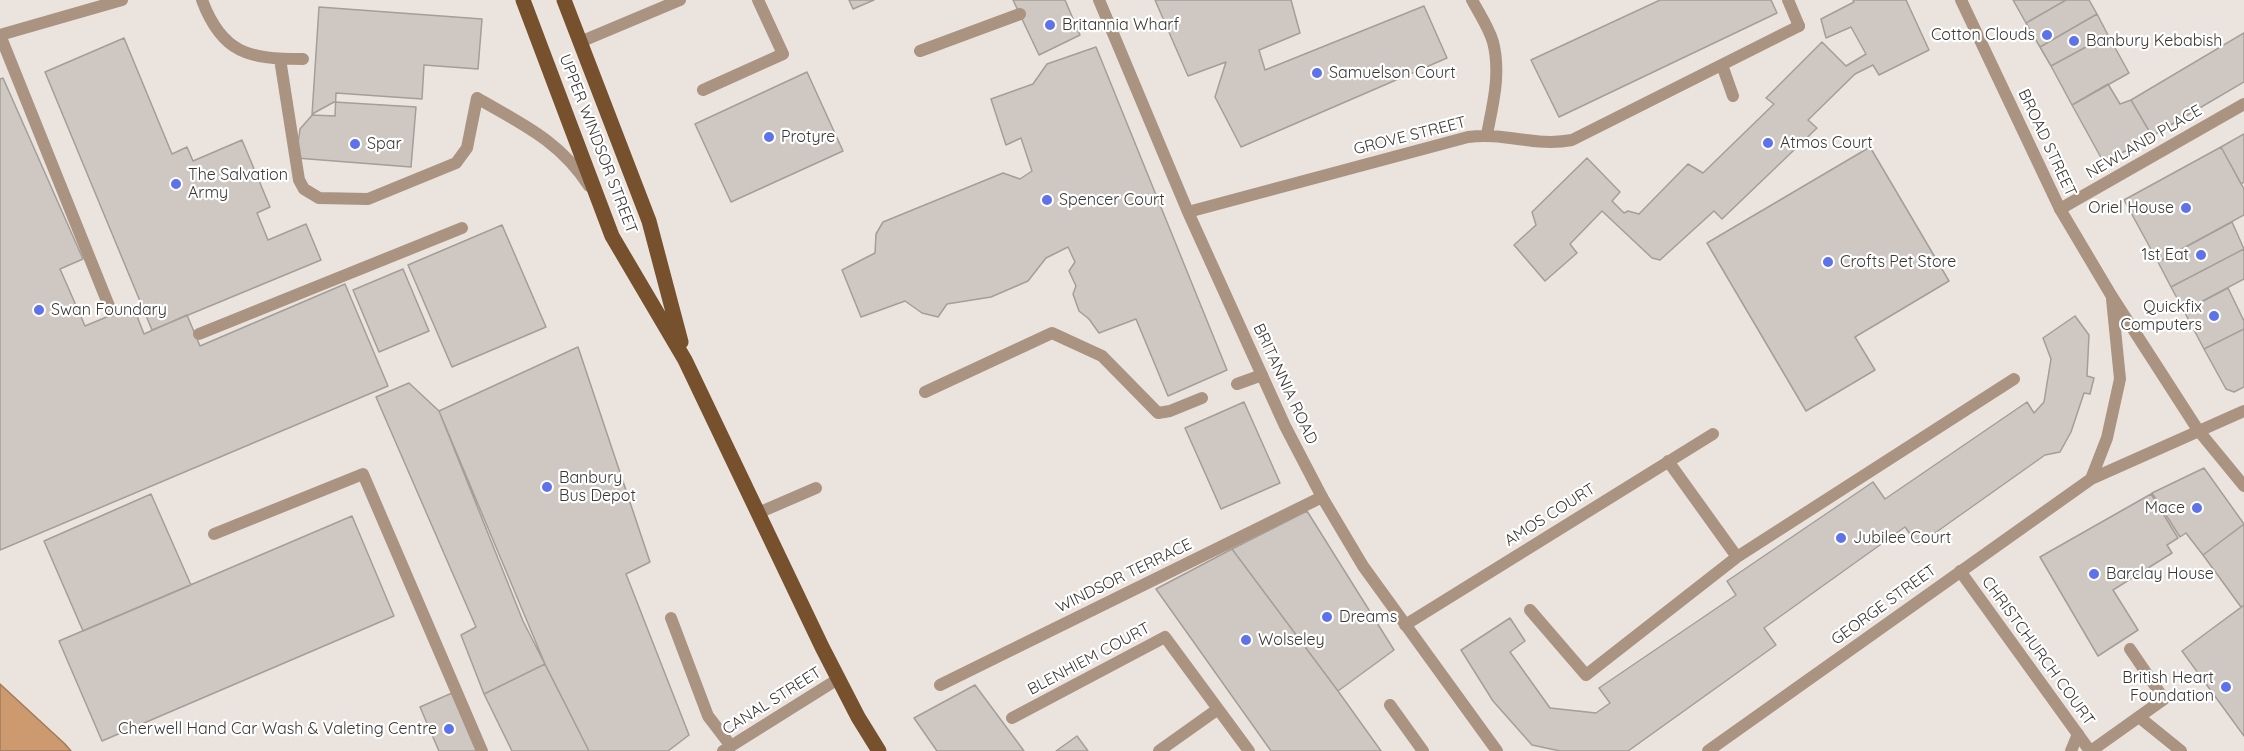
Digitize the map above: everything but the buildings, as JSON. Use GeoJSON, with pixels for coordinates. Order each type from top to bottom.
{"type":"FeatureCollection","features":[{"type":"Feature","properties":{"kind":"main road","name":"UPPER WINDSOR STREET"},"geometry":{"type":"LineString","coordinates":[[523,0],[612,236],[685,360],[822,648],[879,751]]}},
{"type":"Feature","properties":{"kind":"main road","name":"UPPER WINDSOR STREET"},"geometry":{"type":"LineString","coordinates":[[564,0],[649,221],[685,360]]}},
{"type":"Feature","properties":{"kind":"street"},"geometry":{"type":"LineString","coordinates":[[111,311],[0,35],[122,0]]}},
{"type":"Feature","properties":{"kind":"street"},"geometry":{"type":"LineString","coordinates":[[202,0],[211,23],[228,43],[251,54],[280,59],[303,59]]}},
{"type":"Feature","properties":{"kind":"street"},"geometry":{"type":"LineString","coordinates":[[513,0],[532,24]]}},
{"type":"Feature","properties":{"kind":"street"},"geometry":{"type":"LineString","coordinates":[[580,42],[680,0]]}},
{"type":"Feature","properties":{"kind":"street"},"geometry":{"type":"LineString","coordinates":[[703,90],[783,54],[758,0]]}},
{"type":"Feature","properties":{"kind":"street","name":"BRITANNIA ROAD"},"geometry":{"type":"LineString","coordinates":[[1099,0],[1188,212],[1262,375],[1322,497],[1363,566],[1497,751]]}},
{"type":"Feature","properties":{"kind":"street"},"geometry":{"type":"LineString","coordinates":[[1472,0],[1492,41],[1497,68],[1487,134]]}},
{"type":"Feature","properties":{"kind":"street","name":"GROVE STREET"},"geometry":{"type":"LineString","coordinates":[[1188,212],[1487,134],[1550,144],[1572,140],[1799,26],[1788,0]]}},
{"type":"Feature","properties":{"kind":"street","name":"BROAD STREET"},"geometry":{"type":"LineString","coordinates":[[1961,0],[2060,209],[2111,295],[2198,430],[2244,486]]}},
{"type":"Feature","properties":{"kind":"street"},"geometry":{"type":"LineString","coordinates":[[920,51],[1020,14]]}},
{"type":"Feature","properties":{"kind":"street"},"geometry":{"type":"LineString","coordinates":[[280,59],[299,180],[311,195],[319,198],[368,199],[456,163],[467,148],[477,98],[550,141],[576,166],[599,202]]}},
{"type":"Feature","properties":{"kind":"street"},"geometry":{"type":"LineString","coordinates":[[1722,65],[1734,96]]}},
{"type":"Feature","properties":{"kind":"street","name":"NEWLAND PLACE"},"geometry":{"type":"LineString","coordinates":[[2060,209],[2244,104]]}},
{"type":"Feature","properties":{"kind":"street"},"geometry":{"type":"LineString","coordinates":[[199,334],[462,228]]}},
{"type":"Feature","properties":{"kind":"street","name":"BROAD STREET"},"geometry":{"type":"LineString","coordinates":[[2091,479],[2107,438],[2120,379],[2111,295]]}},
{"type":"Feature","properties":{"kind":"street"},"geometry":{"type":"LineString","coordinates":[[925,392],[1052,333],[1102,356],[1158,413],[1170,411],[1202,398]]}},
{"type":"Feature","properties":{"kind":"street"},"geometry":{"type":"LineString","coordinates":[[1237,384],[1262,375]]}},
{"type":"Feature","properties":{"kind":"street"},"geometry":{"type":"LineString","coordinates":[[1530,610],[1586,675],[1737,557],[2014,379]]}},
{"type":"Feature","properties":{"kind":"street","name":"GEORGE STREET"},"geometry":{"type":"LineString","coordinates":[[1708,751],[2091,479],[2244,411]]}},
{"type":"Feature","properties":{"kind":"street","name":"AMOS COURT"},"geometry":{"type":"LineString","coordinates":[[1405,625],[1713,434]]}},
{"type":"Feature","properties":{"kind":"street"},"geometry":{"type":"LineString","coordinates":[[1668,461],[1737,557]]}},
{"type":"Feature","properties":{"kind":"street"},"geometry":{"type":"LineString","coordinates":[[214,534],[363,474],[482,751]]}},
{"type":"Feature","properties":{"kind":"street"},"geometry":{"type":"LineString","coordinates":[[758,513],[816,488]]}},
{"type":"Feature","properties":{"kind":"street","name":"WINDSOR TERRACE"},"geometry":{"type":"LineString","coordinates":[[940,685],[1322,497]]}},
{"type":"Feature","properties":{"kind":"street","name":"CHRISTCHURCH COURT"},"geometry":{"type":"LineString","coordinates":[[1960,571],[2090,751]]}},
{"type":"Feature","properties":{"kind":"street"},"geometry":{"type":"LineString","coordinates":[[671,618],[708,716],[727,749]]}},
{"type":"Feature","properties":{"kind":"street","name":"BLENHIEM COURT"},"geometry":{"type":"LineString","coordinates":[[1012,718],[1165,637],[1249,751]]}},
{"type":"Feature","properties":{"kind":"street"},"geometry":{"type":"LineString","coordinates":[[2090,751],[2164,699],[2130,649]]}},
{"type":"Feature","properties":{"kind":"street","name":"CANAL STREET"},"geometry":{"type":"LineString","coordinates":[[727,749],[838,679]]}},
{"type":"Feature","properties":{"kind":"street"},"geometry":{"type":"LineString","coordinates":[[1390,705],[1423,751]]}},
{"type":"Feature","properties":{"kind":"street"},"geometry":{"type":"LineString","coordinates":[[1159,751],[1218,709]]}},
{"type":"Feature","properties":{"kind":"street"},"geometry":{"type":"LineString","coordinates":[[2139,717],[2181,751]]}},
{"type":"Feature","properties":{"kind":"street"},"geometry":{"type":"LineString","coordinates":[[2071,751],[2078,734]]}},
{"type":"Feature","properties":{"kind":"shaded area"},"geometry":{"type":"Polygon","coordinates":[[[0,684],[65,744],[71,751],[0,751],[0,684]]]}},
{"type":"Feature","properties":{"kind":"place","name":"Britannia Wharf"},"geometry":{"type":"Point","coordinates":[1050,25]}},
{"type":"Feature","properties":{"kind":"place","name":"Cotton Clouds"},"geometry":{"type":"Point","coordinates":[2047,35]}},
{"type":"Feature","properties":{"kind":"place","name":"Banbury Kebabish"},"geometry":{"type":"Point","coordinates":[2074,41]}},
{"type":"Feature","properties":{"kind":"place","name":"Samuelson Court"},"geometry":{"type":"Point","coordinates":[1317,73]}},
{"type":"Feature","properties":{"kind":"place","name":"Protyre"},"geometry":{"type":"Point","coordinates":[769,137]}},
{"type":"Feature","properties":{"kind":"place","name":"Atmos Court"},"geometry":{"type":"Point","coordinates":[1768,143]}},
{"type":"Feature","properties":{"kind":"place","name":"Spar"},"geometry":{"type":"Point","coordinates":[355,144]}},
{"type":"Feature","properties":{"kind":"place","name":"The Salvation Army"},"geometry":{"type":"Point","coordinates":[176,184]}},
{"type":"Feature","properties":{"kind":"place","name":"Spencer Court"},"geometry":{"type":"Point","coordinates":[1047,200]}},
{"type":"Feature","properties":{"kind":"place","name":"Oriel House"},"geometry":{"type":"Point","coordinates":[2186,208]}},
{"type":"Feature","properties":{"kind":"place","name":"1st Eat"},"geometry":{"type":"Point","coordinates":[2201,255]}},
{"type":"Feature","properties":{"kind":"place","name":"Crofts Pet Store"},"geometry":{"type":"Point","coordinates":[1828,262]}},
{"type":"Feature","properties":{"kind":"place","name":"Swan Foundary"},"geometry":{"type":"Point","coordinates":[39,310]}},
{"type":"Feature","properties":{"kind":"place","name":"Quickfix Computers"},"geometry":{"type":"Point","coordinates":[2214,316]}},
{"type":"Feature","properties":{"kind":"place","name":"Banbury Bus Depot"},"geometry":{"type":"Point","coordinates":[547,487]}},
{"type":"Feature","properties":{"kind":"place","name":"Mace"},"geometry":{"type":"Point","coordinates":[2197,508]}},
{"type":"Feature","properties":{"kind":"place","name":"Jubilee Court"},"geometry":{"type":"Point","coordinates":[1841,538]}},
{"type":"Feature","properties":{"kind":"place","name":"Barclay House"},"geometry":{"type":"Point","coordinates":[2094,574]}},
{"type":"Feature","properties":{"kind":"place","name":"Dreams"},"geometry":{"type":"Point","coordinates":[1327,617]}},
{"type":"Feature","properties":{"kind":"place","name":"Wolseley"},"geometry":{"type":"Point","coordinates":[1246,640]}},
{"type":"Feature","properties":{"kind":"place","name":"British Heart Foundation"},"geometry":{"type":"Point","coordinates":[2226,687]}},
{"type":"Feature","properties":{"kind":"place","name":"Cherwell Hand Car Wash & Valeting Centre"},"geometry":{"type":"Point","coordinates":[449,729]}}]}
